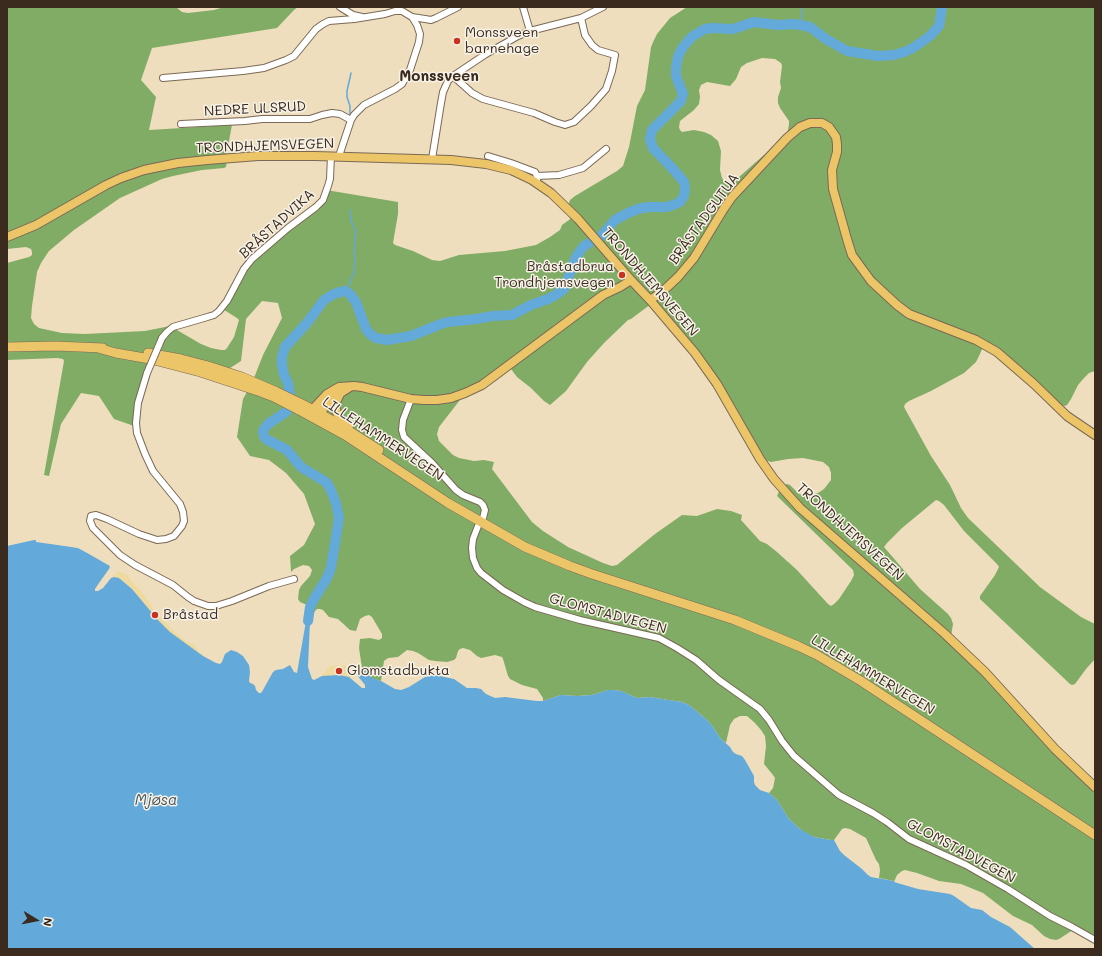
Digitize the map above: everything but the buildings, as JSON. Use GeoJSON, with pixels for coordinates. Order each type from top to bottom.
{"type":"FeatureCollection","features":[{"type":"Feature","properties":{"kind":"highway","name":"LILLEHAMMERVEGEN"},"geometry":{"type":"LineString","coordinates":[[7,347],[56,346],[98,348],[176,365],[262,389],[316,413],[364,440],[449,499],[464,512]]}},
{"type":"Feature","properties":{"kind":"highway","name":"LILLEHAMMERVEGEN"},"geometry":{"type":"LineString","coordinates":[[316,413],[345,435],[448,503],[525,547],[570,566],[615,582],[698,607],[735,620],[778,636],[817,655],[905,709],[1095,835]]}},
{"type":"Feature","properties":{"kind":"main road","name":"BRÅSTADGUTUA"},"geometry":{"type":"LineString","coordinates":[[650,300],[678,278],[694,258],[732,197],[783,142],[800,127],[810,123],[822,123],[829,126],[836,137],[837,152],[832,170],[833,189],[847,239],[852,255],[871,281],[909,314],[976,340],[997,352],[1068,416],[1095,435]]}},
{"type":"Feature","properties":{"kind":"main road","name":"TRONDHJEMSVEGEN"},"geometry":{"type":"LineString","coordinates":[[7,237],[36,225],[121,178],[144,170],[178,163],[258,156],[335,156],[432,159],[486,164],[511,170],[532,180],[537,180],[578,219],[706,366],[760,459],[790,498],[814,521],[900,594],[962,650],[985,672],[1055,749],[1095,787]]}},
{"type":"Feature","properties":{"kind":"main road"},"geometry":{"type":"LineString","coordinates":[[316,413],[327,394],[339,387],[367,387],[411,399],[424,400],[452,398],[465,393],[482,385],[603,295],[631,280]]}},
{"type":"Feature","properties":{"kind":"main road"},"geometry":{"type":"LineString","coordinates":[[316,413],[333,398],[350,387]]}},
{"type":"Feature","properties":{"kind":"main road"},"geometry":{"type":"LineString","coordinates":[[340,393],[336,407],[339,418],[342,422],[356,431],[364,440]]}},
{"type":"Feature","properties":{"kind":"street"},"geometry":{"type":"LineString","coordinates":[[340,7],[353,15],[364,18]]}},
{"type":"Feature","properties":{"kind":"street"},"geometry":{"type":"LineString","coordinates":[[163,78],[243,72],[266,67],[294,56],[316,29],[322,24],[330,21],[354,20],[395,11],[402,11],[412,16],[431,20],[458,7]]}},
{"type":"Feature","properties":{"kind":"street"},"geometry":{"type":"LineString","coordinates":[[523,7],[530,31]]}},
{"type":"Feature","properties":{"kind":"street"},"geometry":{"type":"LineString","coordinates":[[432,159],[440,103],[448,81],[453,76],[486,54],[518,36],[530,31],[581,18],[603,7]]}},
{"type":"Feature","properties":{"kind":"street"},"geometry":{"type":"LineString","coordinates":[[351,120],[364,105],[402,84],[410,70],[420,42],[420,34],[412,16]]}},
{"type":"Feature","properties":{"kind":"street"},"geometry":{"type":"LineString","coordinates":[[453,76],[472,93],[483,99],[534,113],[565,125],[574,122],[606,89],[615,55],[598,50],[592,45],[585,34],[581,18]]}},
{"type":"Feature","properties":{"kind":"street","name":"NEDRE ULSRUD"},"geometry":{"type":"LineString","coordinates":[[181,124],[262,119],[310,119],[332,113],[340,114],[351,120]]}},
{"type":"Feature","properties":{"kind":"street","name":"BRÅSTADVIKA"},"geometry":{"type":"LineString","coordinates":[[294,579],[269,586],[232,601],[216,606],[208,606],[194,601],[173,585],[135,565],[120,555],[93,528],[90,521],[91,516],[96,515],[139,534],[157,540],[174,536],[182,526],[184,512],[180,504],[153,471],[144,454],[137,433],[137,409],[147,373],[162,338],[167,332],[173,327],[214,315],[219,311],[227,301],[244,269],[252,259],[288,228],[316,207],[322,200],[328,186],[335,156],[351,120]]}},
{"type":"Feature","properties":{"kind":"street"},"geometry":{"type":"LineString","coordinates":[[537,180],[583,168],[606,149]]}},
{"type":"Feature","properties":{"kind":"street","name":"TRONDHJEMSVEGEN"},"geometry":{"type":"LineString","coordinates":[[488,156],[511,162],[535,172],[537,180]]}},
{"type":"Feature","properties":{"kind":"street"},"geometry":{"type":"LineString","coordinates":[[411,399],[403,420],[402,430],[404,437],[432,463],[456,490],[462,495],[480,502],[483,505],[485,510],[483,518]]}},
{"type":"Feature","properties":{"kind":"street","name":"GLOMSTADVEGEN"},"geometry":{"type":"LineString","coordinates":[[478,526],[473,538],[473,558],[481,573],[503,590],[535,607],[584,621],[659,638],[677,648],[696,660],[719,680],[760,709],[794,756],[839,795],[878,816],[909,839],[966,865],[1008,889],[1050,916],[1095,940]]}},
{"type":"Feature","properties":{"kind":"green space"},"geometry":{"type":"Polygon","coordinates":[[[7,7],[176,7],[182,12],[188,13],[214,10],[224,7],[298,7],[277,28],[152,48],[141,80],[156,97],[149,130],[232,125],[226,157],[226,167],[202,170],[162,179],[120,198],[74,230],[49,251],[37,272],[31,318],[34,324],[39,328],[62,333],[85,334],[145,331],[170,326],[201,344],[211,348],[225,350],[234,337],[239,320],[221,308],[247,264],[313,212],[326,190],[398,202],[398,214],[393,243],[432,260],[440,261],[459,255],[505,251],[536,245],[560,230],[562,225],[573,216],[569,203],[570,200],[623,166],[629,147],[637,106],[645,90],[651,47],[657,34],[670,18],[687,7],[1095,7],[1095,371],[1089,373],[1078,385],[1071,399],[1065,406],[1059,404],[1008,359],[983,347],[976,362],[964,373],[909,401],[904,407],[968,518],[1040,587],[1081,617],[1095,624],[1095,659],[1075,684],[1070,684],[980,599],[980,596],[999,567],[964,531],[944,505],[939,501],[936,500],[902,528],[884,547],[920,589],[948,614],[953,624],[951,636],[1065,756],[1095,780],[1095,936],[1087,932],[1073,930],[1059,939],[1050,939],[1044,936],[1032,925],[1013,916],[983,893],[961,884],[939,881],[905,870],[897,875],[894,882],[879,878],[879,864],[866,838],[850,829],[842,829],[834,840],[808,835],[789,819],[777,800],[769,793],[773,788],[775,778],[764,764],[766,746],[765,736],[755,723],[747,716],[740,716],[734,719],[730,725],[726,743],[721,739],[707,720],[689,705],[682,702],[649,697],[637,698],[621,691],[614,690],[608,690],[592,695],[561,695],[543,701],[543,698],[537,689],[522,685],[510,679],[502,657],[495,655],[481,658],[470,650],[463,648],[458,651],[454,660],[447,662],[429,660],[418,653],[407,650],[398,657],[388,658],[384,661],[381,681],[371,678],[362,668],[359,648],[360,639],[370,638],[379,640],[382,638],[382,634],[372,617],[369,615],[360,619],[356,631],[350,630],[338,619],[329,617],[323,610],[320,609],[315,611],[310,621],[306,621],[308,611],[307,605],[300,602],[298,599],[299,590],[310,576],[312,570],[309,566],[303,565],[291,572],[290,556],[304,545],[315,524],[304,494],[286,473],[269,460],[250,456],[237,437],[243,399],[282,318],[278,303],[262,301],[246,319],[241,361],[224,372],[155,357],[134,426],[114,419],[99,396],[81,393],[61,424],[49,476],[44,475],[64,361],[63,359],[57,358],[7,360],[7,263],[29,257],[32,255],[32,252],[31,249],[26,247],[7,249],[7,7]],[[762,58],[747,63],[741,67],[736,79],[730,86],[707,82],[701,85],[699,90],[699,104],[680,121],[679,127],[682,132],[694,130],[704,132],[711,135],[718,141],[721,151],[720,170],[724,181],[729,182],[739,177],[784,137],[788,130],[789,121],[778,103],[781,88],[781,63],[775,59],[762,58]],[[651,304],[628,320],[604,343],[587,362],[566,391],[550,405],[517,377],[511,369],[508,369],[463,396],[439,427],[437,434],[439,441],[453,455],[459,458],[474,461],[484,460],[494,462],[492,469],[532,522],[568,547],[612,566],[617,565],[655,534],[682,515],[697,516],[717,509],[731,511],[742,515],[741,520],[760,541],[767,544],[797,570],[831,606],[839,599],[851,581],[854,575],[853,570],[777,496],[781,487],[787,484],[799,494],[807,496],[818,493],[824,489],[831,480],[829,467],[823,462],[803,458],[771,462],[765,460],[716,384],[651,304]]]}},
{"type":"Feature","properties":{"kind":"sand","name":"Bråstad"},"geometry":{"type":"Polygon","coordinates":[[[118,571],[129,576],[129,578],[153,607],[154,613],[157,613],[187,642],[194,644],[199,652],[204,656],[202,660],[167,633],[126,583],[118,578],[112,577],[118,571]]]}},
{"type":"Feature","properties":{"kind":"sand","name":"Glomstadbukta"},"geometry":{"type":"Polygon","coordinates":[[[344,665],[351,668],[350,670],[354,679],[346,676],[320,678],[329,666],[344,665]]]}},
{"type":"Feature","properties":{"kind":"water","name":"Mjøsa"},"geometry":{"type":"Polygon","coordinates":[[[34,540],[78,548],[108,564],[110,567],[95,591],[103,588],[111,578],[119,578],[132,589],[170,632],[203,656],[220,664],[225,654],[231,650],[243,656],[249,665],[249,681],[255,686],[259,693],[261,693],[273,672],[276,670],[283,669],[290,665],[294,672],[297,673],[306,621],[310,621],[308,667],[312,679],[314,680],[322,676],[339,675],[349,677],[362,688],[365,688],[365,685],[356,672],[357,669],[362,668],[372,678],[395,689],[401,690],[425,677],[435,675],[454,679],[467,688],[481,689],[486,694],[495,698],[505,697],[543,701],[561,695],[592,695],[608,690],[614,690],[621,691],[637,698],[649,697],[682,702],[689,705],[707,720],[733,752],[742,756],[754,776],[755,785],[760,790],[769,793],[777,800],[789,819],[800,829],[814,837],[834,840],[844,855],[871,877],[894,881],[918,889],[950,894],[971,908],[982,910],[991,917],[1010,927],[1035,949],[7,949],[7,546],[34,540]]]}},
{"type":"Feature","properties":{"kind":"pier"},"geometry":{"type":"Polygon","coordinates":[[[36,540],[79,546],[109,564],[108,565],[79,548],[36,542],[36,540]]]}},
{"type":"Feature","properties":{"kind":"waterway"},"geometry":{"type":"LineString","coordinates":[[802,7],[802,25]]}},
{"type":"Feature","properties":{"kind":"waterway"},"geometry":{"type":"LineString","coordinates":[[308,621],[310,607],[327,578],[331,568],[339,518],[336,503],[326,482],[301,467],[287,450],[266,439],[263,432],[268,424],[286,412],[290,406],[288,383],[284,375],[282,365],[282,357],[285,347],[307,323],[324,300],[340,292],[345,291],[350,294],[356,302],[366,329],[376,338],[387,340],[411,336],[448,322],[512,315],[531,305],[548,299],[563,290],[575,259],[584,246],[601,236],[615,220],[638,209],[648,207],[667,207],[673,205],[680,202],[684,196],[684,182],[653,148],[650,139],[652,130],[681,101],[683,94],[676,76],[678,57],[681,50],[693,36],[705,29],[733,29],[754,22],[778,25],[794,24],[810,27],[826,39],[847,51],[878,56],[894,55],[913,48],[930,36],[939,26],[942,7]]}},
{"type":"Feature","properties":{"kind":"waterway"},"geometry":{"type":"LineString","coordinates":[[350,115],[347,91],[351,73]]}},
{"type":"Feature","properties":{"kind":"waterway"},"geometry":{"type":"LineString","coordinates":[[345,291],[350,283],[354,271],[355,261],[354,248],[356,231],[351,221],[350,210]]}},
{"type":"Feature","properties":{"kind":"place","name":"Monssveen barnehage"},"geometry":{"type":"Point","coordinates":[457,41]}},
{"type":"Feature","properties":{"kind":"place","name":"Bråstadbrua Trondhjemsvegen"},"geometry":{"type":"Point","coordinates":[622,275]}},
{"type":"Feature","properties":{"kind":"place","name":"Bråstad"},"geometry":{"type":"Point","coordinates":[155,615]}},
{"type":"Feature","properties":{"kind":"place","name":"Glomstadbukta"},"geometry":{"type":"Point","coordinates":[339,671]}},
{"type":"Feature","properties":{"kind":"district","name":"Monssveen"},"geometry":{"type":"Point","coordinates":[439,76]}}]}
